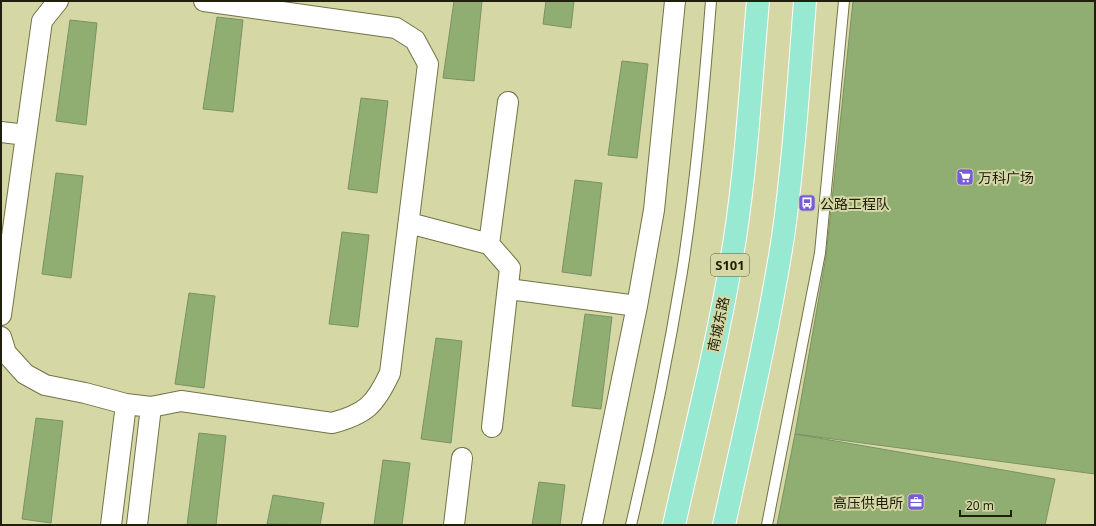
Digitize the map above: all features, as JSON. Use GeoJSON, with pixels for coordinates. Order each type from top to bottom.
{"type":"FeatureCollection","features":[{"type":"Feature","properties":{"kind":"main road","name":"南城东路"},"geometry":{"type":"LineString","coordinates":[[674,525],[720,316],[735,238],[748,126],[758,1]]}},
{"type":"Feature","properties":{"kind":"main road"},"geometry":{"type":"LineString","coordinates":[[724,525],[755,385],[783,236],[805,1]]}},
{"type":"Feature","properties":{"kind":"street"},"geometry":{"type":"LineString","coordinates":[[1,315],[42,21],[58,1]]}},
{"type":"Feature","properties":{"kind":"street"},"geometry":{"type":"LineString","coordinates":[[1,337],[6,353],[25,374],[45,385],[85,393],[126,404],[151,407],[181,401],[332,423],[353,417],[374,403],[390,373],[428,64],[415,40],[396,28],[228,3],[204,1]]}},
{"type":"Feature","properties":{"kind":"street"},"geometry":{"type":"LineString","coordinates":[[592,525],[637,306],[654,210],[675,1]]}},
{"type":"Feature","properties":{"kind":"street"},"geometry":{"type":"LineString","coordinates":[[489,244],[508,102]]}},
{"type":"Feature","properties":{"kind":"street"},"geometry":{"type":"LineString","coordinates":[[1,132],[26,135]]}},
{"type":"Feature","properties":{"kind":"street"},"geometry":{"type":"LineString","coordinates":[[408,223],[489,244],[510,268],[492,428]]}},
{"type":"Feature","properties":{"kind":"street"},"geometry":{"type":"LineString","coordinates":[[508,289],[637,306]]}},
{"type":"Feature","properties":{"kind":"street"},"geometry":{"type":"LineString","coordinates":[[111,525],[126,404]]}},
{"type":"Feature","properties":{"kind":"street"},"geometry":{"type":"LineString","coordinates":[[137,525],[151,407]]}},
{"type":"Feature","properties":{"kind":"street"},"geometry":{"type":"LineString","coordinates":[[454,525],[462,458]]}},
{"type":"Feature","properties":{"kind":"lane"},"geometry":{"type":"LineString","coordinates":[[631,525],[649,446],[682,272],[704,96],[711,1]]}},
{"type":"Feature","properties":{"kind":"lane"},"geometry":{"type":"LineString","coordinates":[[767,525],[820,253],[844,1]]}},
{"type":"Feature","properties":{"kind":"building"},"geometry":{"type":"Polygon","coordinates":[[[454,1],[482,1],[474,81],[443,78],[454,1]]]}},
{"type":"Feature","properties":{"kind":"building"},"geometry":{"type":"Polygon","coordinates":[[[546,1],[574,1],[571,28],[543,24],[546,1]]]}},
{"type":"Feature","properties":{"kind":"building","name":"万科广场"},"geometry":{"type":"Polygon","coordinates":[[[853,1],[1095,1],[1095,474],[795,434],[826,257],[853,1]]]}},
{"type":"Feature","properties":{"kind":"building"},"geometry":{"type":"Polygon","coordinates":[[[217,17],[243,20],[233,112],[203,109],[217,17]]]}},
{"type":"Feature","properties":{"kind":"building"},"geometry":{"type":"Polygon","coordinates":[[[70,20],[97,23],[86,125],[56,121],[70,20]]]}},
{"type":"Feature","properties":{"kind":"building"},"geometry":{"type":"Polygon","coordinates":[[[622,61],[648,64],[637,158],[608,155],[622,61]]]}},
{"type":"Feature","properties":{"kind":"building"},"geometry":{"type":"Polygon","coordinates":[[[361,98],[388,101],[377,193],[348,189],[361,98]]]}},
{"type":"Feature","properties":{"kind":"building"},"geometry":{"type":"Polygon","coordinates":[[[56,173],[83,176],[71,278],[42,274],[56,173]]]}},
{"type":"Feature","properties":{"kind":"building"},"geometry":{"type":"Polygon","coordinates":[[[575,180],[602,183],[591,276],[562,272],[575,180]]]}},
{"type":"Feature","properties":{"kind":"building"},"geometry":{"type":"Polygon","coordinates":[[[342,232],[369,235],[358,327],[329,324],[342,232]]]}},
{"type":"Feature","properties":{"kind":"building"},"geometry":{"type":"Polygon","coordinates":[[[189,293],[215,296],[204,388],[175,384],[189,293]]]}},
{"type":"Feature","properties":{"kind":"building"},"geometry":{"type":"Polygon","coordinates":[[[585,314],[612,317],[601,409],[572,406],[585,314]]]}},
{"type":"Feature","properties":{"kind":"building"},"geometry":{"type":"Polygon","coordinates":[[[436,338],[462,341],[451,443],[421,439],[436,338]]]}},
{"type":"Feature","properties":{"kind":"building"},"geometry":{"type":"Polygon","coordinates":[[[36,418],[63,421],[51,523],[22,519],[36,418]]]}},
{"type":"Feature","properties":{"kind":"building"},"geometry":{"type":"Polygon","coordinates":[[[199,433],[226,436],[216,525],[187,525],[199,433]]]}},
{"type":"Feature","properties":{"kind":"building","name":"高压供电所"},"geometry":{"type":"Polygon","coordinates":[[[795,434],[1055,479],[1045,525],[777,525],[795,434]]]}},
{"type":"Feature","properties":{"kind":"building"},"geometry":{"type":"Polygon","coordinates":[[[383,460],[410,463],[402,525],[374,525],[383,460]]]}},
{"type":"Feature","properties":{"kind":"building"},"geometry":{"type":"Polygon","coordinates":[[[539,482],[565,485],[560,525],[532,525],[539,482]]]}},
{"type":"Feature","properties":{"kind":"building"},"geometry":{"type":"Polygon","coordinates":[[[273,495],[324,503],[320,525],[267,524],[273,495]]]}},
{"type":"Feature","properties":{"kind":"place","name":"万科广场"},"geometry":{"type":"Point","coordinates":[965,177]}},
{"type":"Feature","properties":{"kind":"place","name":"公路工程队"},"geometry":{"type":"Point","coordinates":[807,203]}},
{"type":"Feature","properties":{"kind":"place","name":"高压供电所"},"geometry":{"type":"Point","coordinates":[916,502]}}]}
